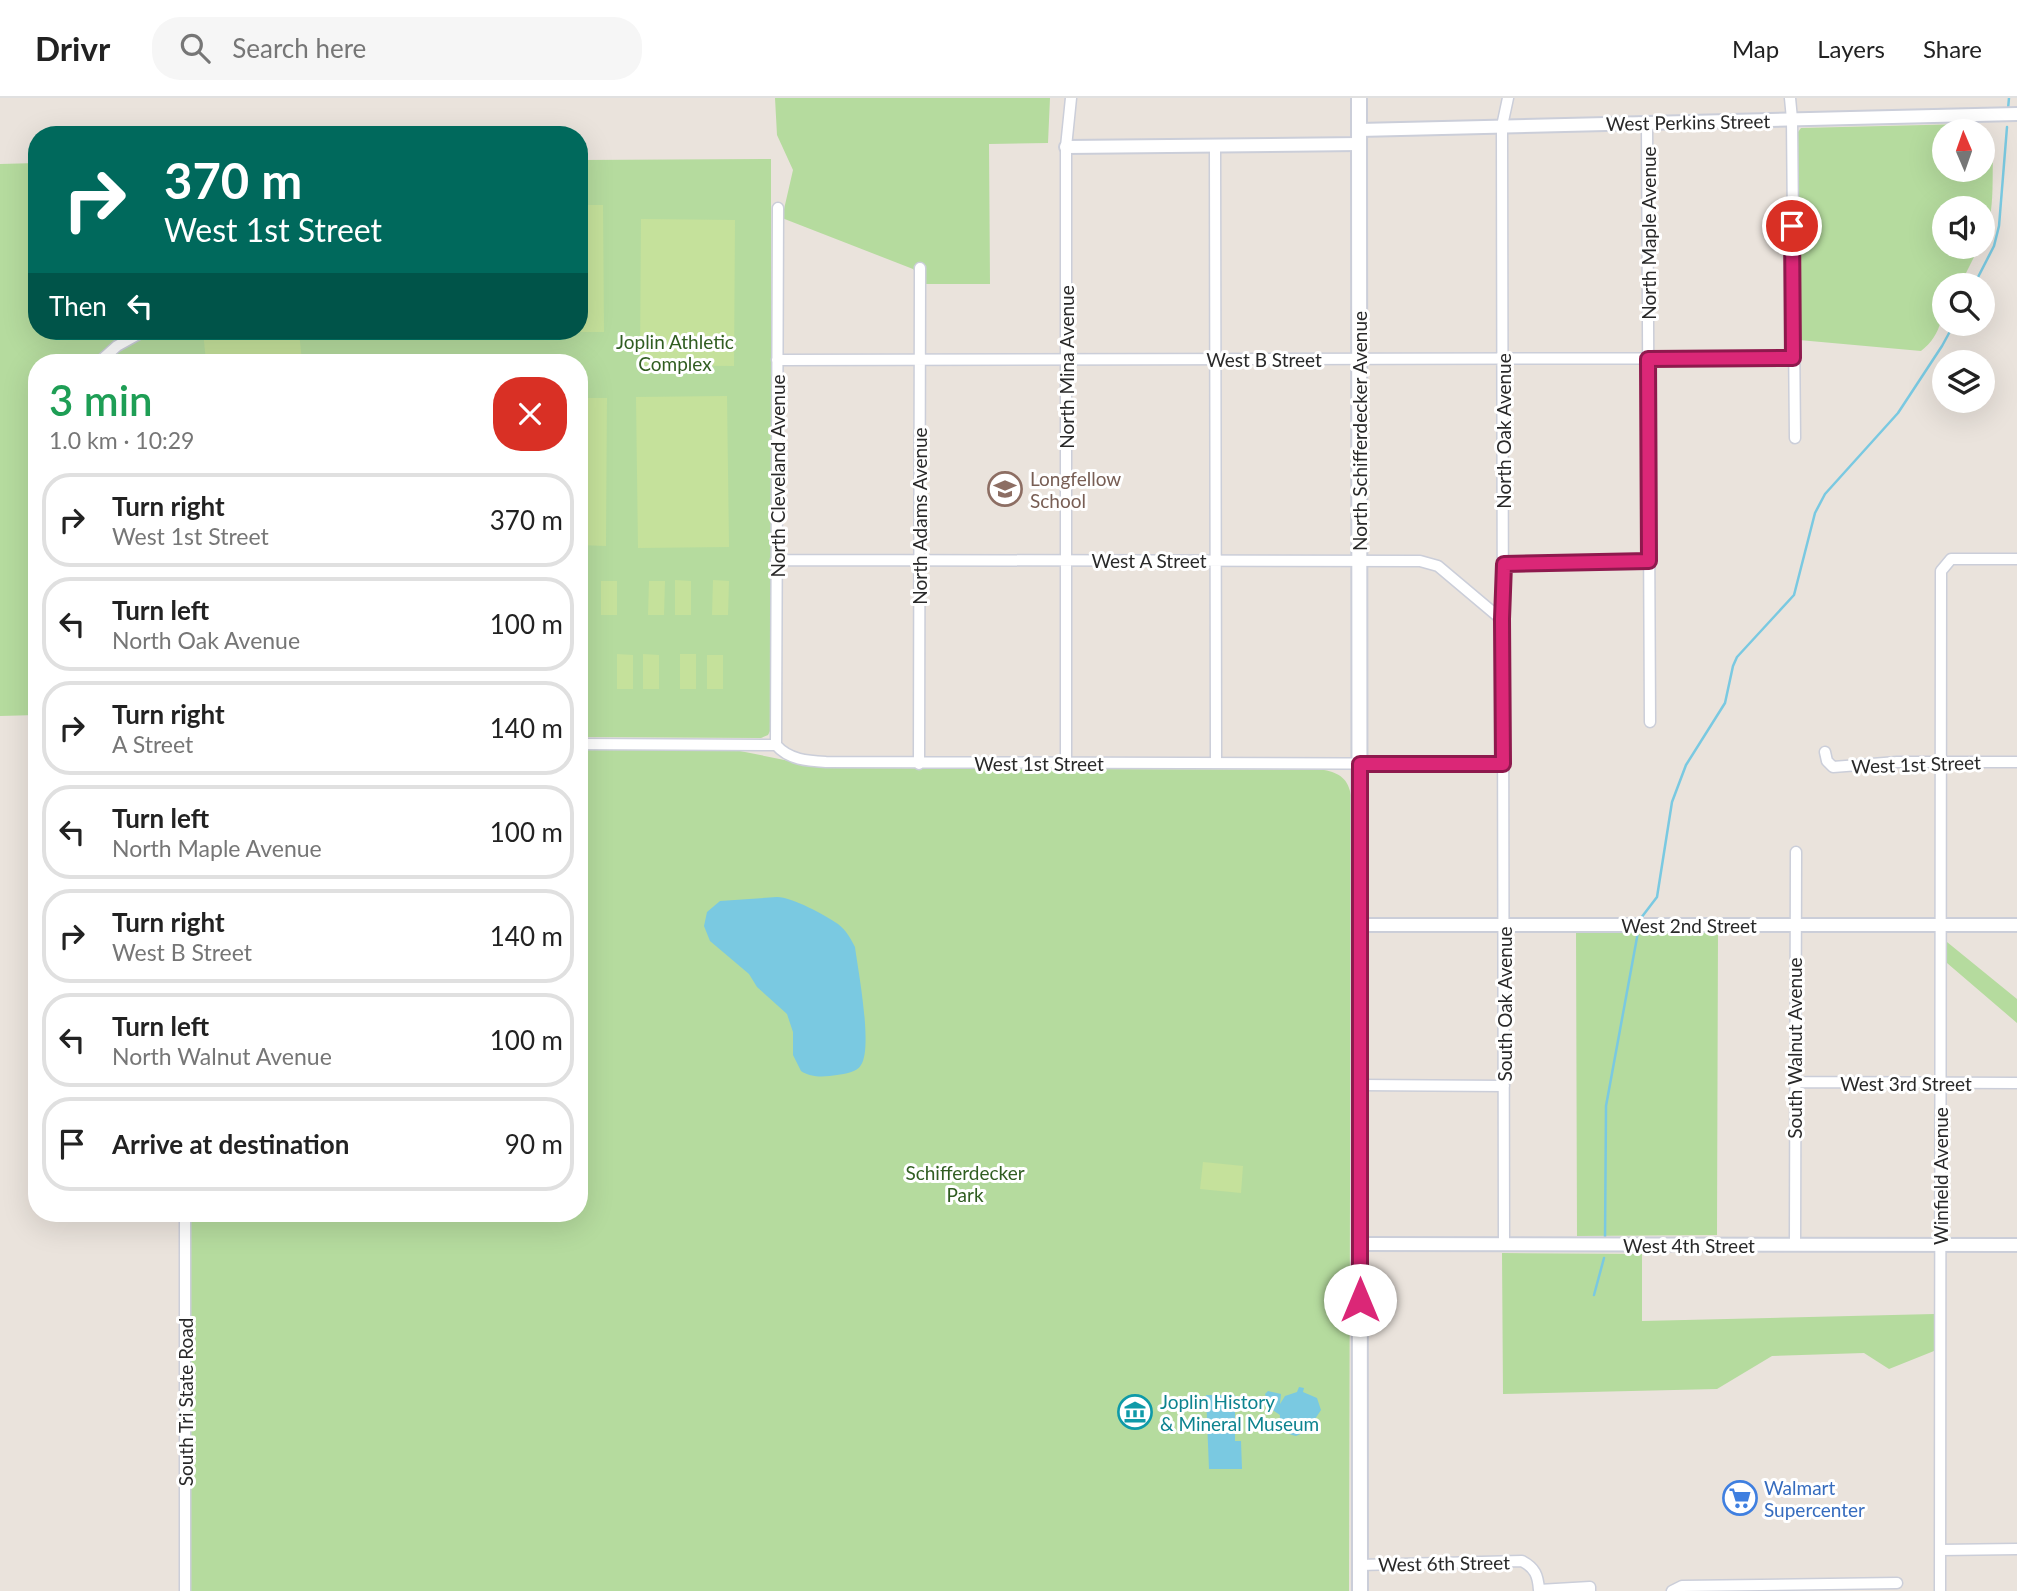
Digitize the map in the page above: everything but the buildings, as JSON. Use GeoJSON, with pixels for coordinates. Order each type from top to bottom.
{"type":"FeatureCollection","features":[{"type":"Feature","properties":{"kind":"main road","name":"North Schifferdecker Avenue"},"geometry":{"type":"LineString","coordinates":[[1359,98],[1360,1591]]}},
{"type":"Feature","properties":{"kind":"street","name":"North Mina Avenue"},"geometry":{"type":"LineString","coordinates":[[1066,762],[1066,147],[1071,98]]}},
{"type":"Feature","properties":{"kind":"street","name":"North Oak Avenue"},"geometry":{"type":"LineString","coordinates":[[1503,764],[1502,126],[1508,98]]}},
{"type":"Feature","properties":{"kind":"street"},"geometry":{"type":"LineString","coordinates":[[1790,98],[1795,438]]}},
{"type":"Feature","properties":{"kind":"street","name":"West Perkins Street"},"geometry":{"type":"LineString","coordinates":[[1066,147],[1215,146],[1502,126],[2017,114]]}},
{"type":"Feature","properties":{"kind":"street","name":"North Maple Avenue"},"geometry":{"type":"LineString","coordinates":[[1647,123],[1650,722]]}},
{"type":"Feature","properties":{"kind":"street"},"geometry":{"type":"LineString","coordinates":[[1215,146],[1216,763]]}},
{"type":"Feature","properties":{"kind":"street","name":"North Cleveland Avenue"},"geometry":{"type":"LineString","coordinates":[[776,745],[778,208]]}},
{"type":"Feature","properties":{"kind":"street","name":"North Adams Avenue"},"geometry":{"type":"LineString","coordinates":[[919,764],[920,268]]}},
{"type":"Feature","properties":{"kind":"street"},"geometry":{"type":"LineString","coordinates":[[108,354],[128,340]]}},
{"type":"Feature","properties":{"kind":"street","name":"West B Street"},"geometry":{"type":"LineString","coordinates":[[777,360],[1793,358]]}},
{"type":"Feature","properties":{"kind":"street","name":"Winfield Avenue"},"geometry":{"type":"LineString","coordinates":[[1940,1591],[1941,571],[1951,559],[2017,559]]}},
{"type":"Feature","properties":{"kind":"street","name":"West A Street"},"geometry":{"type":"LineString","coordinates":[[776,560],[1420,561],[1438,566],[1502,619]]}},
{"type":"Feature","properties":{"kind":"street"},"geometry":{"type":"LineString","coordinates":[[1504,564],[1649,561]]}},
{"type":"Feature","properties":{"kind":"street","name":"West 1st Street"},"geometry":{"type":"LineString","coordinates":[[588,744],[776,745],[791,757],[809,761],[919,764],[1503,764]]}},
{"type":"Feature","properties":{"kind":"street","name":"West 1st Street"},"geometry":{"type":"LineString","coordinates":[[1825,752],[1827,761],[1833,766],[2017,762]]}},
{"type":"Feature","properties":{"kind":"street","name":"South Oak Avenue"},"geometry":{"type":"LineString","coordinates":[[1503,764],[1504,1244]]}},
{"type":"Feature","properties":{"kind":"street","name":"South Walnut Avenue"},"geometry":{"type":"LineString","coordinates":[[1795,1245],[1796,852]]}},
{"type":"Feature","properties":{"kind":"street","name":"West 2nd Street"},"geometry":{"type":"LineString","coordinates":[[1360,925],[2017,925]]}},
{"type":"Feature","properties":{"kind":"street","name":"West 3rd Street"},"geometry":{"type":"LineString","coordinates":[[1794,1082],[2017,1083]]}},
{"type":"Feature","properties":{"kind":"street"},"geometry":{"type":"LineString","coordinates":[[1360,1085],[1504,1086]]}},
{"type":"Feature","properties":{"kind":"street","name":"South Tri State Road"},"geometry":{"type":"LineString","coordinates":[[185,1222],[185,1591]]}},
{"type":"Feature","properties":{"kind":"street","name":"West 4th Street"},"geometry":{"type":"LineString","coordinates":[[1360,1244],[2017,1245]]}},
{"type":"Feature","properties":{"kind":"street"},"geometry":{"type":"LineString","coordinates":[[1940,1550],[2017,1549]]}},
{"type":"Feature","properties":{"kind":"street","name":"West 6th Street"},"geometry":{"type":"LineString","coordinates":[[1359,1565],[1522,1561],[1536,1573],[1539,1590],[1590,1587],[1590,1591]]}},
{"type":"Feature","properties":{"kind":"street"},"geometry":{"type":"LineString","coordinates":[[1672,1591],[1682,1586],[1749,1588],[1898,1583]]}},
{"type":"Feature","properties":{"kind":"green space"},"geometry":{"type":"Polygon","coordinates":[[[775,98],[1050,98],[1048,143],[989,144],[990,284],[925,284],[913,269],[782,218],[793,170],[777,135],[775,98]]]}},
{"type":"Feature","properties":{"kind":"green space"},"geometry":{"type":"Polygon","coordinates":[[[1932,125],[1932,182],[1993,182],[1992,196],[1932,196],[1932,259],[1973,259],[1966,273],[1932,273],[1932,336],[1935,336],[1921,351],[1799,340],[1798,132],[1801,128],[1932,125]]]}},
{"type":"Feature","properties":{"kind":"green space","name":"Joplin Athletic Complex"},"geometry":{"type":"Polygon","coordinates":[[[771,159],[771,729],[768,735],[761,738],[588,737],[588,354],[28,354],[28,715],[0,716],[0,164],[28,163],[28,340],[588,340],[588,160],[771,159]]]}},
{"type":"Feature","properties":{"kind":"green space"},"geometry":{"type":"Polygon","coordinates":[[[588,205],[603,205],[604,332],[588,332],[588,205]]]}},
{"type":"Feature","properties":{"kind":"green space"},"geometry":{"type":"Polygon","coordinates":[[[641,219],[735,220],[734,366],[640,365],[641,219]]]}},
{"type":"Feature","properties":{"kind":"green space"},"geometry":{"type":"Polygon","coordinates":[[[204,340],[300,340],[301,354],[205,354],[204,340]]]}},
{"type":"Feature","properties":{"kind":"green space"},"geometry":{"type":"Polygon","coordinates":[[[727,396],[729,547],[638,548],[636,397],[727,396]]]}},
{"type":"Feature","properties":{"kind":"green space"},"geometry":{"type":"Polygon","coordinates":[[[588,398],[607,398],[606,546],[588,545],[588,398]]]}},
{"type":"Feature","properties":{"kind":"green space"},"geometry":{"type":"Polygon","coordinates":[[[675,580],[691,581],[691,615],[675,615],[675,580]]]}},
{"type":"Feature","properties":{"kind":"green space"},"geometry":{"type":"Polygon","coordinates":[[[713,580],[729,581],[728,615],[712,615],[713,580]]]}},
{"type":"Feature","properties":{"kind":"green space"},"geometry":{"type":"Polygon","coordinates":[[[601,581],[617,581],[617,615],[601,615],[601,581]]]}},
{"type":"Feature","properties":{"kind":"green space"},"geometry":{"type":"Polygon","coordinates":[[[649,581],[665,581],[664,615],[648,615],[649,581]]]}},
{"type":"Feature","properties":{"kind":"green space"},"geometry":{"type":"Polygon","coordinates":[[[617,654],[633,655],[633,689],[617,689],[617,654]]]}},
{"type":"Feature","properties":{"kind":"green space"},"geometry":{"type":"Polygon","coordinates":[[[643,654],[659,655],[659,689],[643,689],[643,654]]]}},
{"type":"Feature","properties":{"kind":"green space"},"geometry":{"type":"Polygon","coordinates":[[[680,654],[696,654],[696,689],[680,689],[680,654]]]}},
{"type":"Feature","properties":{"kind":"green space"},"geometry":{"type":"Polygon","coordinates":[[[707,655],[723,655],[723,689],[707,689],[707,655]]]}},
{"type":"Feature","properties":{"kind":"green space","name":"Schifferdecker Park"},"geometry":{"type":"Polygon","coordinates":[[[588,748],[735,750],[824,768],[1324,770],[1339,775],[1348,785],[1351,795],[1349,1591],[189,1591],[189,1222],[588,1222],[588,748]]]}},
{"type":"Feature","properties":{"kind":"green space"},"geometry":{"type":"Polygon","coordinates":[[[1576,930],[1718,930],[1717,1235],[1577,1236],[1576,930]]]}},
{"type":"Feature","properties":{"kind":"green space"},"geometry":{"type":"Polygon","coordinates":[[[1947,942],[2017,999],[2017,1023],[1947,963],[1947,942]]]}},
{"type":"Feature","properties":{"kind":"green space"},"geometry":{"type":"Polygon","coordinates":[[[1203,1162],[1243,1166],[1241,1193],[1200,1189],[1203,1162]]]}},
{"type":"Feature","properties":{"kind":"green space"},"geometry":{"type":"Polygon","coordinates":[[[1502,1253],[1642,1254],[1642,1321],[1934,1314],[1934,1351],[1889,1369],[1864,1353],[1772,1356],[1717,1389],[1503,1394],[1502,1253]]]}},
{"type":"Feature","properties":{"kind":"water"},"geometry":{"type":"Polygon","coordinates":[[[777,897],[799,903],[832,920],[843,929],[855,947],[866,1042],[861,1065],[854,1071],[823,1076],[809,1075],[801,1071],[793,1055],[793,1032],[787,1014],[757,987],[749,974],[710,941],[704,926],[707,912],[720,901],[777,897]]]}},
{"type":"Feature","properties":{"kind":"water"},"geometry":{"type":"Polygon","coordinates":[[[1299,1387],[1304,1388],[1303,1392],[1317,1398],[1321,1410],[1307,1431],[1296,1436],[1283,1428],[1280,1415],[1271,1409],[1265,1394],[1268,1391],[1281,1394],[1280,1404],[1285,1396],[1297,1392],[1299,1387]]]}},
{"type":"Feature","properties":{"kind":"water"},"geometry":{"type":"Polygon","coordinates":[[[1206,1395],[1235,1395],[1235,1441],[1241,1441],[1242,1469],[1209,1469],[1206,1395]]]}},
{"type":"Feature","properties":{"kind":"waterway"},"geometry":{"type":"LineString","coordinates":[[2008,109],[2009,98]]}},
{"type":"Feature","properties":{"kind":"waterway"},"geometry":{"type":"LineString","coordinates":[[1980,273],[1994,246],[1999,226],[2007,127]]}},
{"type":"Feature","properties":{"kind":"waterway"},"geometry":{"type":"LineString","coordinates":[[1641,918],[1657,897],[1672,802],[1686,765],[1725,703],[1737,657],[1794,595],[1815,513],[1825,494],[1898,413],[1947,336]]}},
{"type":"Feature","properties":{"kind":"waterway"},"geometry":{"type":"LineString","coordinates":[[1605,1239],[1606,1106],[1638,932]]}},
{"type":"Feature","properties":{"kind":"waterway"},"geometry":{"type":"LineString","coordinates":[[1594,1295],[1604,1258]]}},
{"type":"Feature","properties":{"kind":"place","name":"Longfellow School"},"geometry":{"type":"Point","coordinates":[1005,489]}},
{"type":"Feature","properties":{"kind":"place","name":"Joplin History & Mineral Museum"},"geometry":{"type":"Point","coordinates":[1135,1412]}},
{"type":"Feature","properties":{"kind":"place","name":"Walmart Supercenter"},"geometry":{"type":"Point","coordinates":[1740,1498]}},
{"type":"Feature","properties":{"kind":"route"},"geometry":{"type":"LineString","coordinates":[[1360,1300],[1360,764],[1503,764],[1504,564],[1649,561],[1648,359],[1793,358],[1792,226]]}}]}
